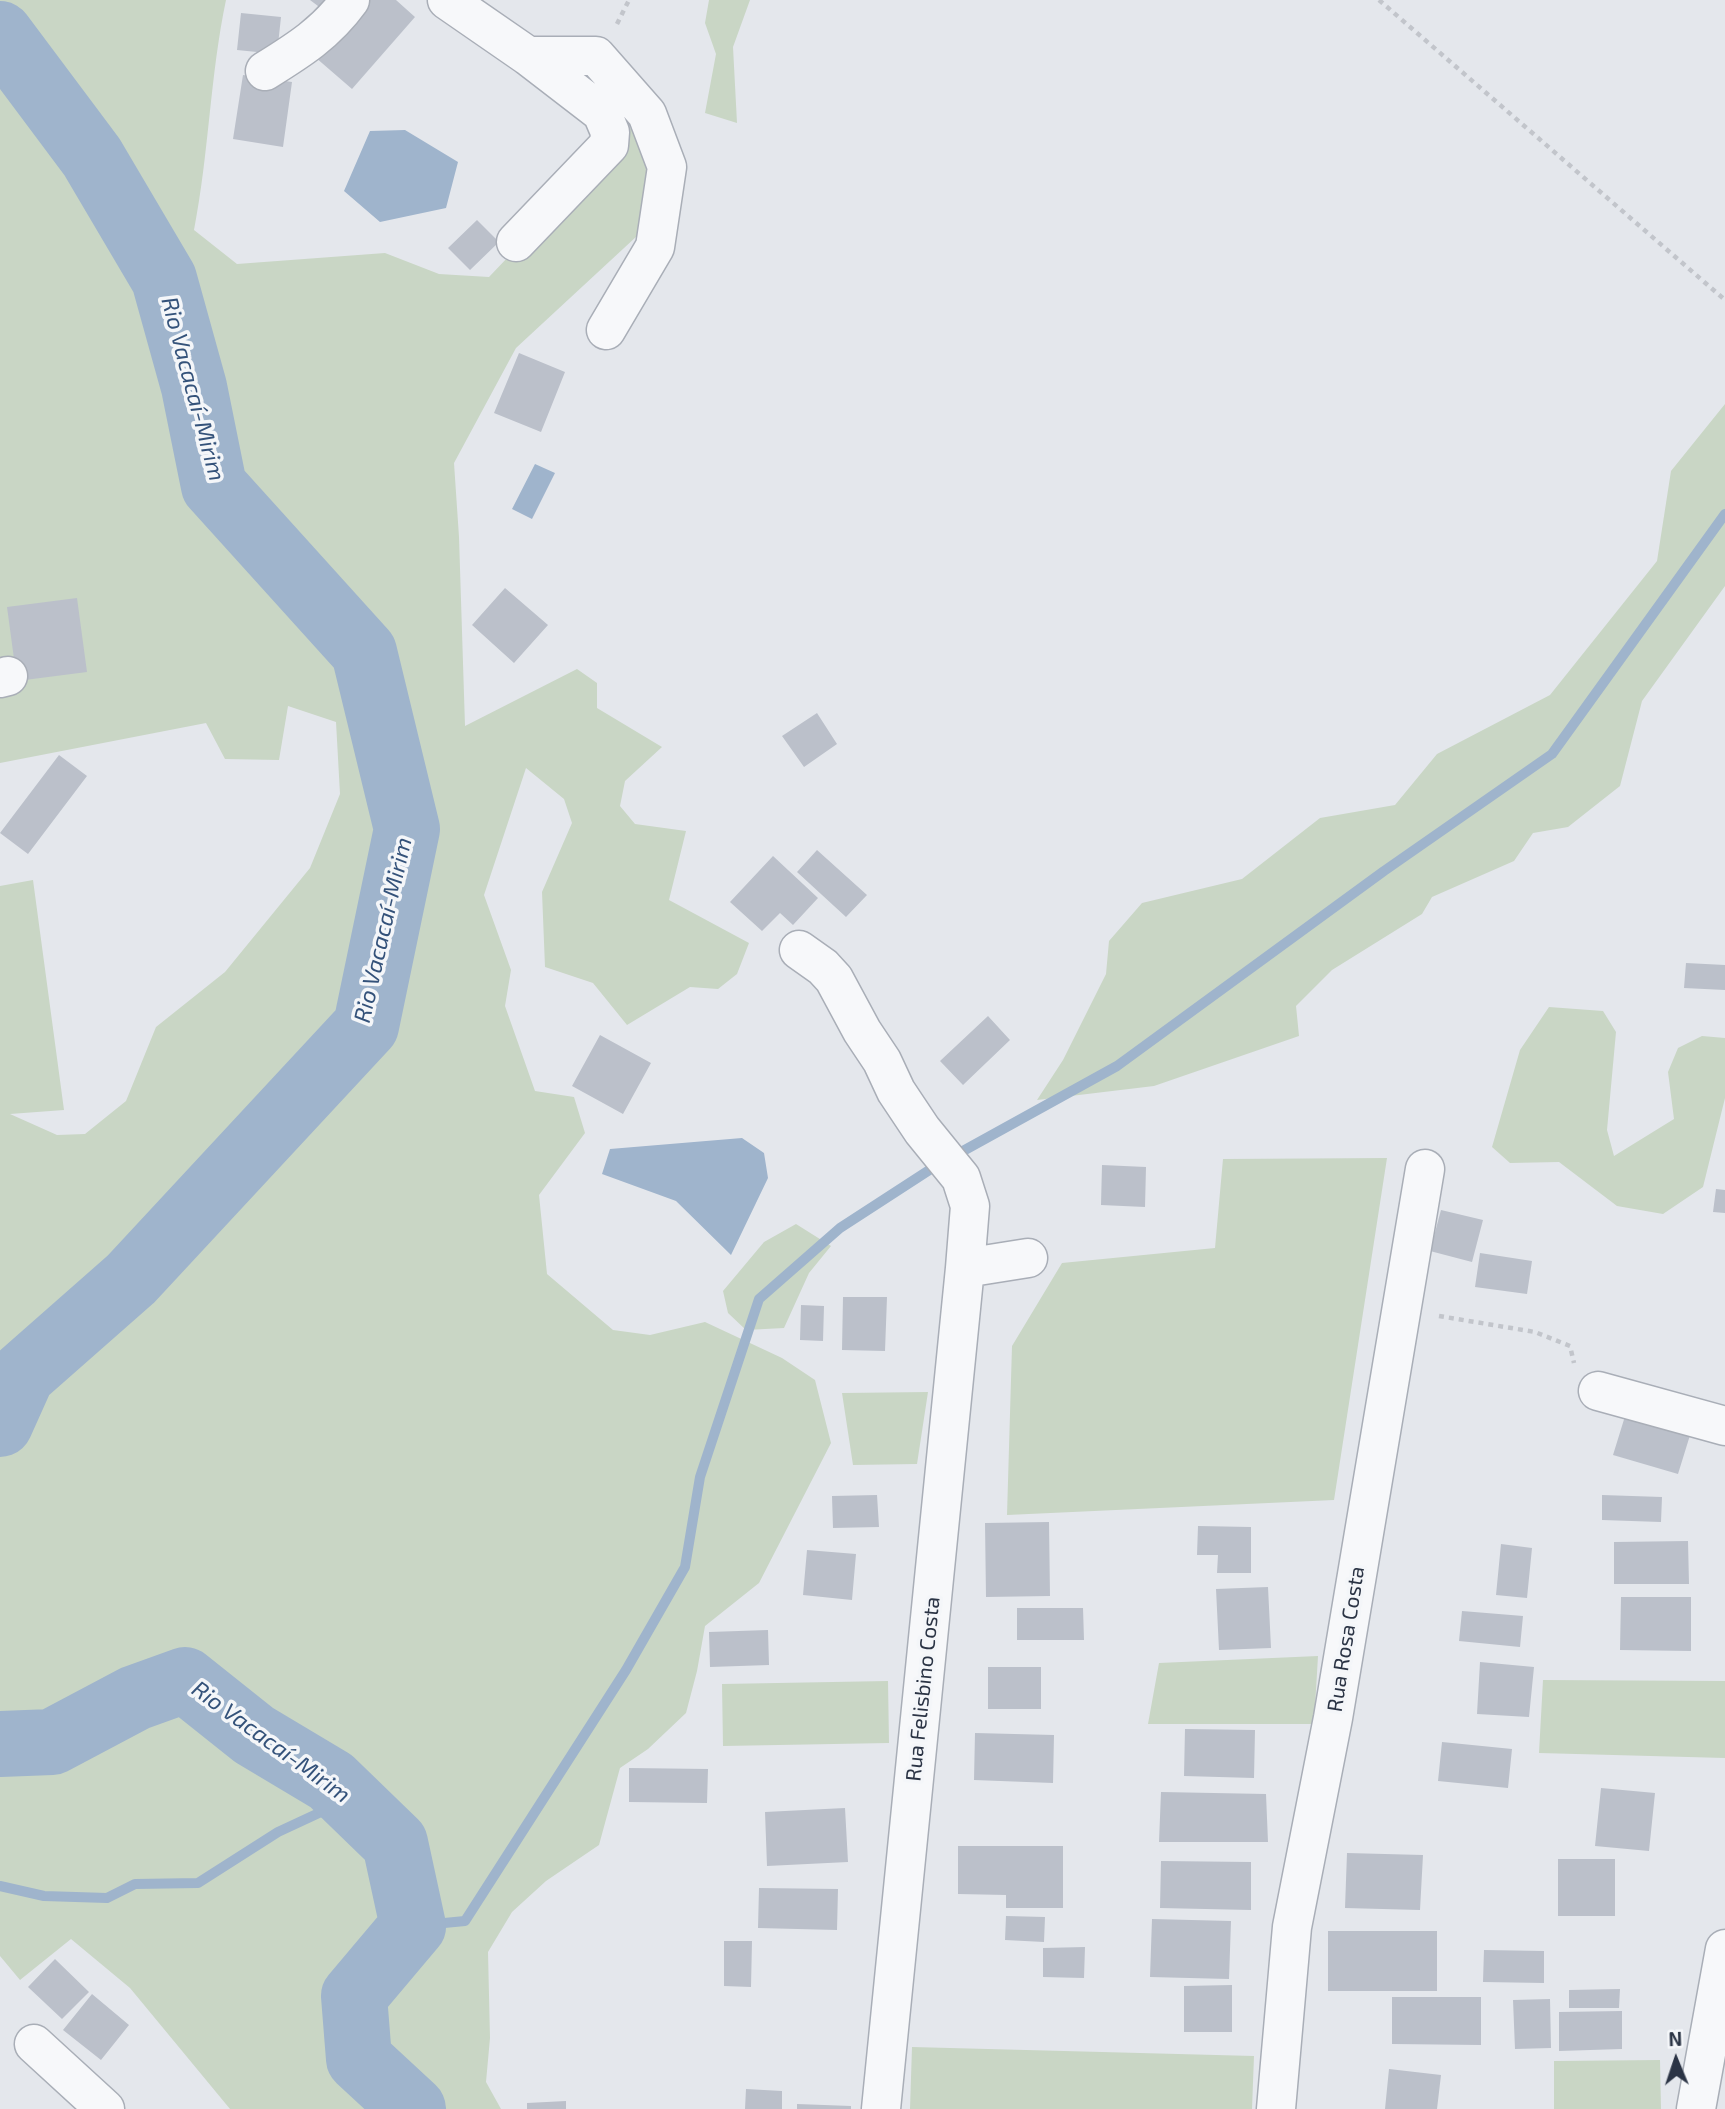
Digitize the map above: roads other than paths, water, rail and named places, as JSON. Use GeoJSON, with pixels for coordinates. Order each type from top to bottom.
{"type":"FeatureCollection","features":[{"type":"Feature","properties":{"kind":"street"},"geometry":{"type":"LineString","coordinates":[[265,71],[305,47],[337,18],[350,0]]}},
{"type":"Feature","properties":{"kind":"street"},"geometry":{"type":"LineString","coordinates":[[447,0],[528,55],[602,113],[610,132],[609,145],[516,242]]}},
{"type":"Feature","properties":{"kind":"street"},"geometry":{"type":"LineString","coordinates":[[528,55],[596,56],[647,114],[667,167],[655,247],[606,330]]}},
{"type":"Feature","properties":{"kind":"street","name":"Rua Felisbino Costa"},"geometry":{"type":"LineString","coordinates":[[799,950],[823,967],[834,979],[862,1031],[882,1061],[896,1091],[922,1130],[961,1178],[970,1206],[881,2109]]}},
{"type":"Feature","properties":{"kind":"street","name":"Rua Rosa Costa"},"geometry":{"type":"LineString","coordinates":[[1276,2109],[1292,1927],[1333,1718],[1425,1169]]}},
{"type":"Feature","properties":{"kind":"street"},"geometry":{"type":"LineString","coordinates":[[965,1268],[1028,1258]]}},
{"type":"Feature","properties":{"kind":"street"},"geometry":{"type":"LineString","coordinates":[[1598,1391],[1725,1426]]}},
{"type":"Feature","properties":{"kind":"street"},"geometry":{"type":"LineString","coordinates":[[1696,2109],[1725,1949]]}},
{"type":"Feature","properties":{"kind":"street"},"geometry":{"type":"LineString","coordinates":[[34,2044],[104,2109]]}},
{"type":"Feature","properties":{"kind":"water"},"geometry":{"type":"Polygon","coordinates":[[[405,130],[458,162],[446,208],[380,222],[344,191],[370,131],[405,130]]]}},
{"type":"Feature","properties":{"kind":"water"},"geometry":{"type":"Polygon","coordinates":[[[535,464],[555,473],[532,519],[512,509],[535,464]]]}},
{"type":"Feature","properties":{"kind":"water"},"geometry":{"type":"Polygon","coordinates":[[[742,1138],[764,1153],[768,1178],[731,1255],[676,1201],[602,1174],[610,1149],[742,1138]]]}},
{"type":"Feature","properties":{"kind":"waterway","name":"Rio Vacacaí-Mirim"},"geometry":{"type":"LineString","coordinates":[[0,34],[92,157],[164,279],[194,387],[214,486],[364,652],[407,829],[366,1026],[131,1279],[22,1375],[0,1424]]}},
{"type":"Feature","properties":{"kind":"waterway"},"geometry":{"type":"LineString","coordinates":[[413,1926],[465,1921],[626,1670],[685,1567],[700,1477],[759,1299],[840,1228],[934,1167],[1117,1066],[1384,871],[1552,754],[1725,514]]}},
{"type":"Feature","properties":{"kind":"waterway","name":"Rio Vacacaí-Mirim"},"geometry":{"type":"LineString","coordinates":[[0,1744],[52,1742],[135,1698],[185,1680],[254,1735],[331,1781],[395,1843],[413,1926],[354,1996],[359,2059],[413,2109]]}},
{"type":"Feature","properties":{"kind":"waterway"},"geometry":{"type":"LineString","coordinates":[[0,1886],[44,1896],[107,1898],[135,1884],[198,1883],[278,1832],[349,1799]]}}]}
